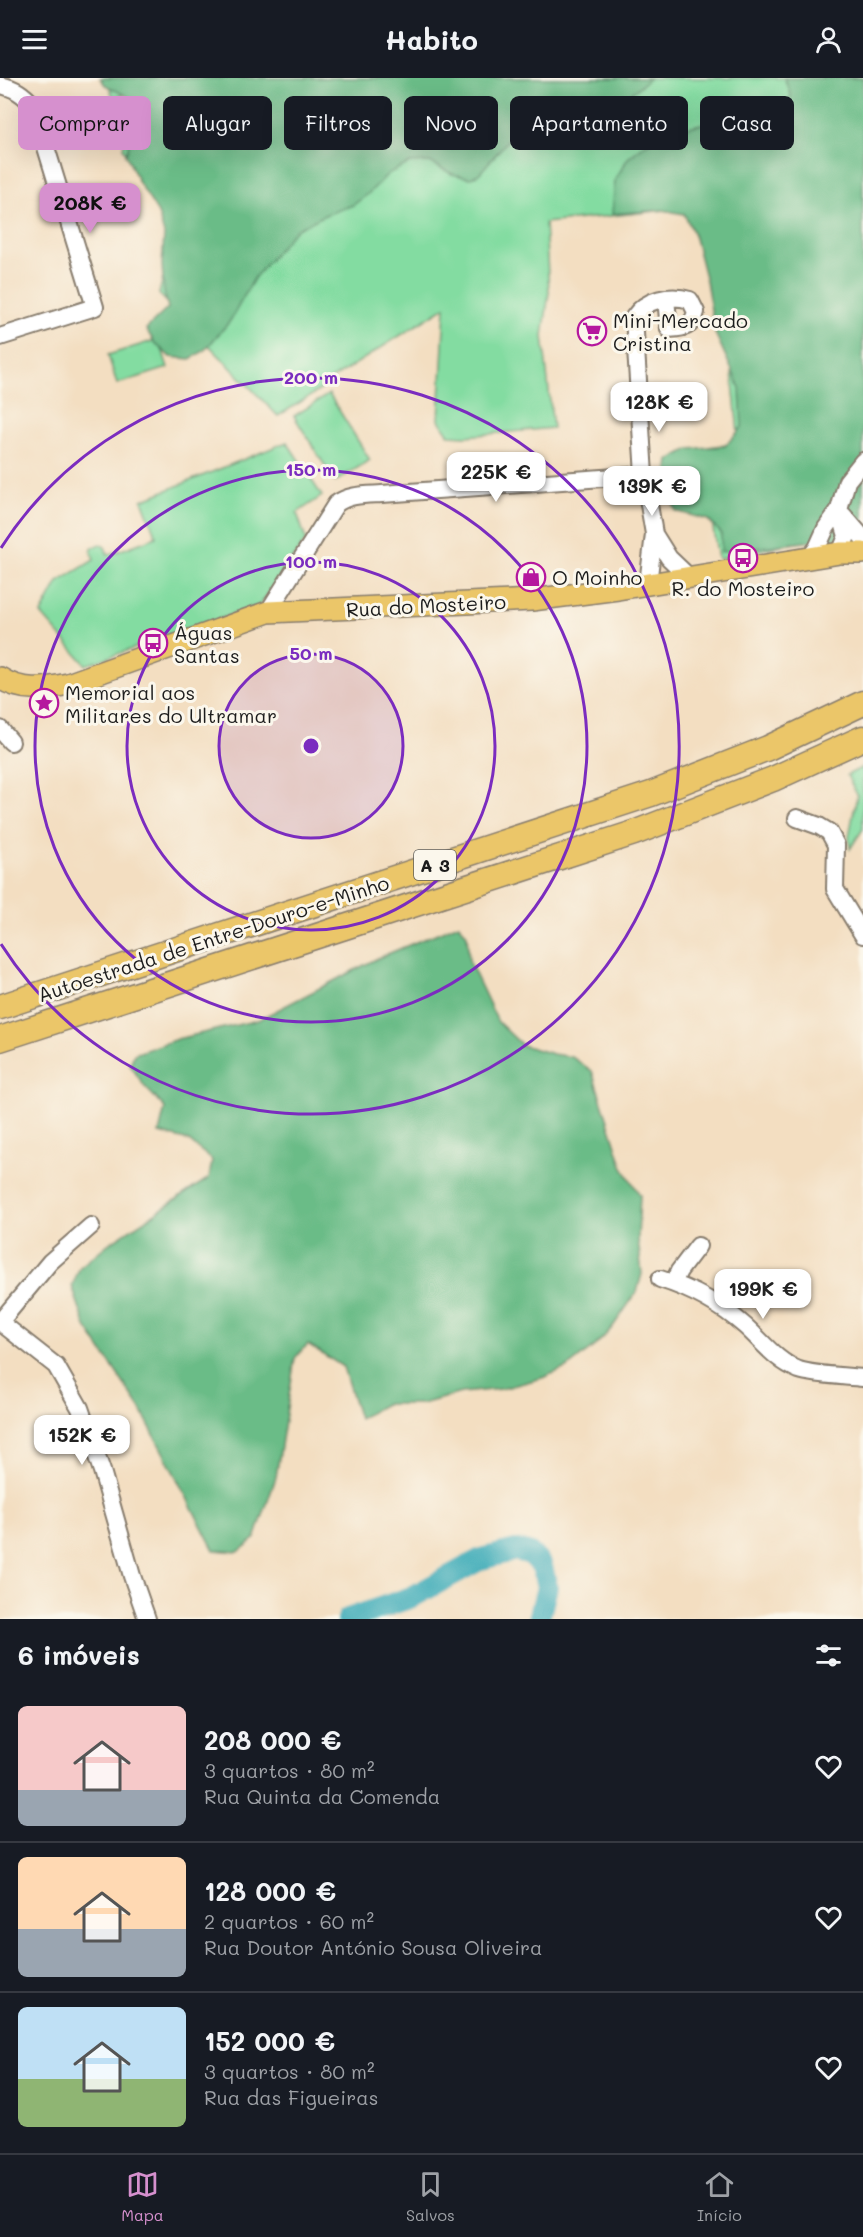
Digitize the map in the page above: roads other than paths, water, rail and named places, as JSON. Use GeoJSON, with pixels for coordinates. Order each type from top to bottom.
{"type":"FeatureCollection","features":[{"type":"Feature","properties":{"kind":"highway","name":"Autoestrada de Entre-Douro-e-Minho"},"geometry":{"type":"LineString","coordinates":[[0,1007],[651,794],[768,748],[863,704]]}},
{"type":"Feature","properties":{"kind":"highway","name":"Autoestrada de Entre-Douro-e-Minho"},"geometry":{"type":"LineString","coordinates":[[0,1040],[643,829],[764,783],[863,738]]}},
{"type":"Feature","properties":{"kind":"main road","name":"Rua do Mosteiro"},"geometry":{"type":"LineString","coordinates":[[0,678],[19,687],[36,689],[60,686],[268,612],[532,600],[840,553],[862,540]]}},
{"type":"Feature","properties":{"kind":"street"},"geometry":{"type":"LineString","coordinates":[[0,85],[12,87],[33,105],[95,307],[0,337]]}},
{"type":"Feature","properties":{"kind":"street"},"geometry":{"type":"LineString","coordinates":[[648,584],[653,560],[654,534],[644,475],[634,317],[648,303],[666,299]]}},
{"type":"Feature","properties":{"kind":"street"},"geometry":{"type":"LineString","coordinates":[[809,558],[836,515],[847,481],[863,460]]}},
{"type":"Feature","properties":{"kind":"street"},"geometry":{"type":"LineString","coordinates":[[268,612],[336,504],[358,496],[644,475]]}},
{"type":"Feature","properties":{"kind":"street"},"geometry":{"type":"LineString","coordinates":[[836,515],[862,540]]}},
{"type":"Feature","properties":{"kind":"street"},"geometry":{"type":"LineString","coordinates":[[836,515],[845,525],[846,536],[840,553]]}},
{"type":"Feature","properties":{"kind":"street"},"geometry":{"type":"LineString","coordinates":[[654,534],[669,558],[689,577]]}},
{"type":"Feature","properties":{"kind":"street"},"geometry":{"type":"LineString","coordinates":[[797,818],[829,832],[836,845],[835,889],[863,935]]}},
{"type":"Feature","properties":{"kind":"street"},"geometry":{"type":"LineString","coordinates":[[92,1226],[50,1262],[0,1322],[56,1366],[80,1408],[102,1471],[132,1576],[147,1619]]}},
{"type":"Feature","properties":{"kind":"street"},"geometry":{"type":"LineString","coordinates":[[699,1246],[679,1271],[667,1281],[690,1288],[720,1306],[746,1327],[774,1355],[799,1370],[863,1378]]}},
{"type":"Feature","properties":{"kind":"waterway"},"geometry":{"type":"LineString","coordinates":[[348,1619],[412,1597],[481,1559],[516,1550],[531,1554],[542,1566],[547,1587],[539,1619]]}},
{"type":"Feature","properties":{"kind":"place","name":"Mini-Mercado Cristina"},"geometry":{"type":"Point","coordinates":[592,331]}},
{"type":"Feature","properties":{"kind":"place","name":"R. do Mosteiro"},"geometry":{"type":"Point","coordinates":[743,558]}},
{"type":"Feature","properties":{"kind":"place","name":"O Moinho"},"geometry":{"type":"Point","coordinates":[531,577]}},
{"type":"Feature","properties":{"kind":"place","name":"Águas Santas"},"geometry":{"type":"Point","coordinates":[153,643]}},
{"type":"Feature","properties":{"kind":"place","name":"Memorial aos Militares do Ultramar"},"geometry":{"type":"Point","coordinates":[44,703]}}]}
